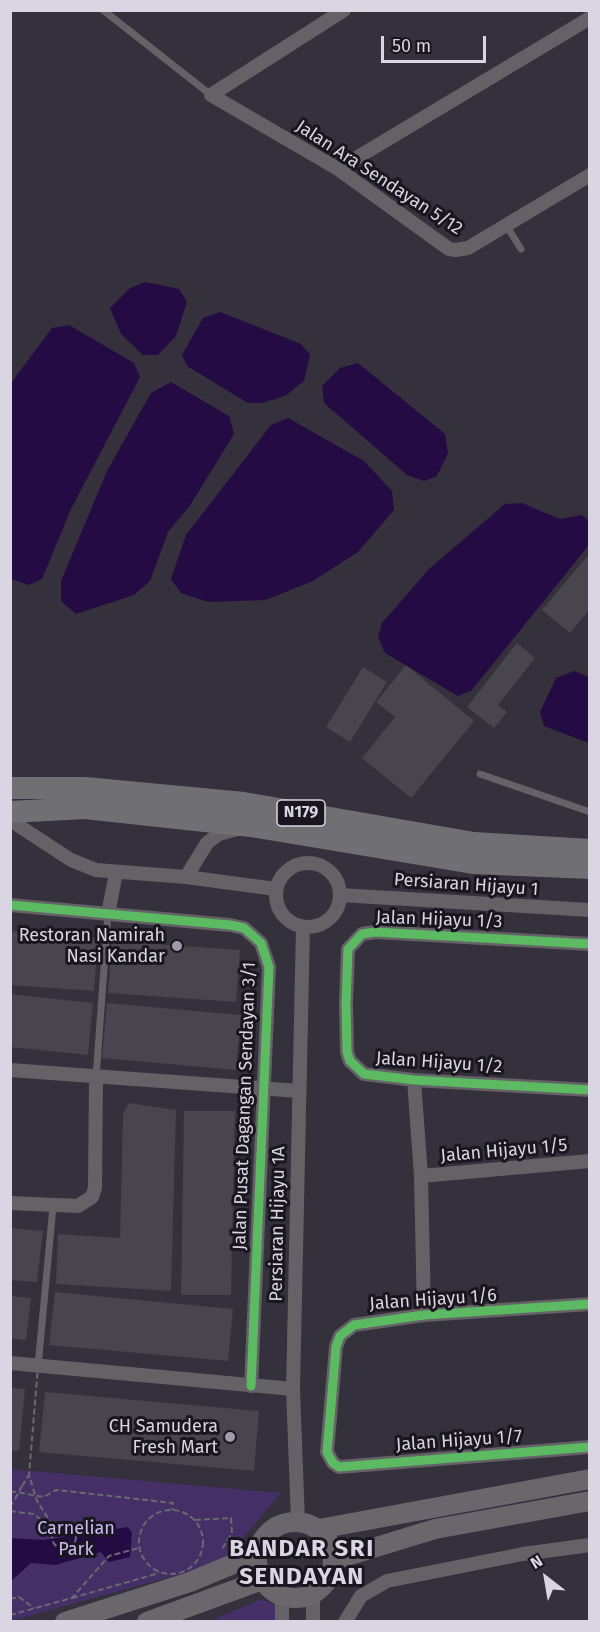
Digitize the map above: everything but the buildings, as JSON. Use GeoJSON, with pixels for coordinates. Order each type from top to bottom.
{"type":"FeatureCollection","features":[{"type":"Feature","properties":{"kind":"main road","name":"N179"},"geometry":{"type":"LineString","coordinates":[[10,788],[85,788],[244,803],[474,843],[590,850]]}},
{"type":"Feature","properties":{"kind":"main road","name":"N179"},"geometry":{"type":"LineString","coordinates":[[10,812],[85,808],[250,826],[473,863],[590,868]]}},
{"type":"Feature","properties":{"kind":"street"},"geometry":{"type":"LineString","coordinates":[[211,95],[344,10]]}},
{"type":"Feature","properties":{"kind":"street"},"geometry":{"type":"LineString","coordinates":[[338,169],[590,18]]}},
{"type":"Feature","properties":{"kind":"street","name":"Jalan Ara Sendayan 5/12"},"geometry":{"type":"LineString","coordinates":[[211,95],[338,169],[449,249],[468,248],[590,175]]}},
{"type":"Feature","properties":{"kind":"street"},"geometry":{"type":"LineString","coordinates":[[10,820],[71,860],[96,870],[186,877],[276,889]]}},
{"type":"Feature","properties":{"kind":"street"},"geometry":{"type":"LineString","coordinates":[[186,877],[213,838],[250,826]]}},
{"type":"Feature","properties":{"kind":"street"},"geometry":{"type":"LineString","coordinates":[[315,864],[333,874],[340,895],[333,916],[324,923],[303,927],[293,924],[279,909],[276,889],[286,871],[295,866],[315,864]]}},
{"type":"Feature","properties":{"kind":"street"},"geometry":{"type":"LineString","coordinates":[[108,914],[116,873]]}},
{"type":"Feature","properties":{"kind":"street","name":"Persiaran Hijayu 1"},"geometry":{"type":"LineString","coordinates":[[340,895],[590,910]]}},
{"type":"Feature","properties":{"kind":"street","name":"Jalan Pusat Dagangan Sendayan 3/1"},"geometry":{"type":"LineString","coordinates":[[10,905],[231,925],[243,928],[261,943],[269,967],[251,1386]]}},
{"type":"Feature","properties":{"kind":"street","name":"Persiaran Hijayu 1A"},"geometry":{"type":"LineString","coordinates":[[298,1521],[293,1389],[303,927]]}},
{"type":"Feature","properties":{"kind":"street","name":"Jalan Hijayu 1/3"},"geometry":{"type":"LineString","coordinates":[[346,1003],[348,949],[362,934],[375,932],[590,944]]}},
{"type":"Feature","properties":{"kind":"street","name":"Jalan Hijayu 1/2"},"geometry":{"type":"LineString","coordinates":[[346,1003],[347,1052],[356,1069],[364,1074],[414,1080],[590,1090]]}},
{"type":"Feature","properties":{"kind":"street"},"geometry":{"type":"LineString","coordinates":[[10,1070],[298,1091]]}},
{"type":"Feature","properties":{"kind":"street"},"geometry":{"type":"LineString","coordinates":[[10,1203],[53,1207],[78,1206],[92,1197],[95,1188],[96,1077]]}},
{"type":"Feature","properties":{"kind":"street"},"geometry":{"type":"LineString","coordinates":[[414,1080],[421,1176],[424,1315]]}},
{"type":"Feature","properties":{"kind":"street","name":"Jalan Hijayu 1/5"},"geometry":{"type":"LineString","coordinates":[[421,1176],[590,1161]]}},
{"type":"Feature","properties":{"kind":"street","name":"Jalan Hijayu 1/6"},"geometry":{"type":"LineString","coordinates":[[333,1463],[327,1452],[336,1347],[339,1336],[354,1324],[424,1315],[590,1304]]}},
{"type":"Feature","properties":{"kind":"street"},"geometry":{"type":"LineString","coordinates":[[10,1363],[293,1389]]}},
{"type":"Feature","properties":{"kind":"street","name":"Jalan Hijayu 1/7"},"geometry":{"type":"LineString","coordinates":[[333,1463],[339,1467],[590,1447]]}},
{"type":"Feature","properties":{"kind":"street"},"geometry":{"type":"LineString","coordinates":[[319,1529],[590,1479]]}},
{"type":"Feature","properties":{"kind":"street"},"geometry":{"type":"LineString","coordinates":[[334,1560],[435,1529],[590,1502]]}},
{"type":"Feature","properties":{"kind":"street"},"geometry":{"type":"LineString","coordinates":[[298,1521],[319,1529],[327,1538],[334,1560],[328,1580],[313,1594],[303,1597],[282,1596],[262,1580],[257,1554],[261,1543],[276,1527],[298,1521]]}},
{"type":"Feature","properties":{"kind":"street"},"geometry":{"type":"LineString","coordinates":[[345,1622],[361,1596],[387,1581],[523,1554],[590,1545]]}},
{"type":"Feature","properties":{"kind":"street"},"geometry":{"type":"LineString","coordinates":[[65,1622],[190,1582],[257,1554]]}},
{"type":"Feature","properties":{"kind":"street"},"geometry":{"type":"LineString","coordinates":[[147,1622],[262,1580]]}},
{"type":"Feature","properties":{"kind":"street"},"geometry":{"type":"LineString","coordinates":[[313,1594],[313,1622]]}},
{"type":"Feature","properties":{"kind":"street"},"geometry":{"type":"LineString","coordinates":[[282,1596],[282,1622]]}},
{"type":"Feature","properties":{"kind":"lane"},"geometry":{"type":"LineString","coordinates":[[103,10],[211,95]]}},
{"type":"Feature","properties":{"kind":"lane"},"geometry":{"type":"LineString","coordinates":[[506,225],[520,249]]}},
{"type":"Feature","properties":{"kind":"lane"},"geometry":{"type":"LineString","coordinates":[[480,774],[590,812]]}},
{"type":"Feature","properties":{"kind":"lane"},"geometry":{"type":"LineString","coordinates":[[96,1077],[108,914]]}},
{"type":"Feature","properties":{"kind":"lane"},"geometry":{"type":"LineString","coordinates":[[38,1366],[53,1207]]}},
{"type":"Feature","properties":{"kind":"path"},"geometry":{"type":"LineString","coordinates":[[38,1366],[29,1474],[35,1495],[55,1529],[52,1540],[56,1546],[64,1549],[71,1546],[75,1540],[73,1529],[62,1525],[55,1529]]}},
{"type":"Feature","properties":{"kind":"path"},"geometry":{"type":"LineString","coordinates":[[10,1507],[29,1474]]}},
{"type":"Feature","properties":{"kind":"path"},"geometry":{"type":"LineString","coordinates":[[10,1491],[44,1497],[56,1490],[173,1503],[172,1510]]}},
{"type":"Feature","properties":{"kind":"path"},"geometry":{"type":"LineString","coordinates":[[160,1572],[143,1559],[138,1538],[149,1518],[157,1513],[172,1510],[187,1514],[195,1520],[203,1539],[198,1559]]}},
{"type":"Feature","properties":{"kind":"path"},"geometry":{"type":"LineString","coordinates":[[10,1511],[33,1514],[55,1529]]}},
{"type":"Feature","properties":{"kind":"path"},"geometry":{"type":"LineString","coordinates":[[195,1520],[231,1518],[232,1533],[221,1551],[213,1553]]}},
{"type":"Feature","properties":{"kind":"path"},"geometry":{"type":"LineString","coordinates":[[72,1598],[109,1556],[139,1548]]}},
{"type":"Feature","properties":{"kind":"path"},"geometry":{"type":"LineString","coordinates":[[10,1615],[160,1572],[182,1572],[198,1559],[206,1556]]}},
{"type":"Feature","properties":{"kind":"path"},"geometry":{"type":"LineString","coordinates":[[10,1599],[19,1597],[35,1608]]}},
{"type":"Feature","properties":{"kind":"green space","name":"Carnelian Park"},"geometry":{"type":"Polygon","coordinates":[[[10,1469],[281,1493],[223,1562],[11,1621],[10,1469]]]}},
{"type":"Feature","properties":{"kind":"green space"},"geometry":{"type":"Polygon","coordinates":[[[262,1599],[286,1610],[286,1621],[207,1622],[262,1599]]]}},
{"type":"Feature","properties":{"kind":"shaded area"},"geometry":{"type":"Polygon","coordinates":[[[145,282],[179,289],[187,302],[176,336],[158,355],[143,355],[121,334],[110,308],[130,288],[145,282]]]}},
{"type":"Feature","properties":{"kind":"shaded area"},"geometry":{"type":"Polygon","coordinates":[[[220,312],[301,344],[310,355],[304,381],[285,396],[262,403],[248,403],[187,366],[182,355],[203,318],[220,312]]]}},
{"type":"Feature","properties":{"kind":"shaded area"},"geometry":{"type":"Polygon","coordinates":[[[69,325],[134,363],[140,377],[71,509],[42,579],[29,585],[11,579],[11,383],[52,328],[69,325]]]}},
{"type":"Feature","properties":{"kind":"shaded area"},"geometry":{"type":"Polygon","coordinates":[[[358,363],[445,434],[448,453],[437,476],[424,481],[407,475],[324,403],[322,386],[340,368],[358,363]]]}},
{"type":"Feature","properties":{"kind":"shaded area"},"geometry":{"type":"Polygon","coordinates":[[[171,382],[229,416],[234,434],[189,507],[168,532],[150,581],[134,595],[76,614],[61,601],[61,581],[107,471],[151,393],[171,382]]]}},
{"type":"Feature","properties":{"kind":"shaded area"},"geometry":{"type":"Polygon","coordinates":[[[288,418],[364,461],[392,491],[394,510],[358,552],[311,582],[265,600],[208,602],[181,593],[171,579],[186,535],[271,425],[288,418]]]}},
{"type":"Feature","properties":{"kind":"shaded area"},"geometry":{"type":"Polygon","coordinates":[[[522,503],[560,519],[582,515],[589,521],[589,545],[471,691],[458,696],[385,653],[378,637],[382,623],[429,569],[505,504],[522,503]]]}},
{"type":"Feature","properties":{"kind":"shaded area"},"geometry":{"type":"Polygon","coordinates":[[[574,671],[589,677],[589,743],[544,726],[540,712],[556,678],[574,671]]]}},
{"type":"Feature","properties":{"kind":"shaded area"},"geometry":{"type":"Polygon","coordinates":[[[128,1527],[132,1533],[130,1557],[109,1562],[101,1552],[55,1565],[31,1563],[11,1581],[11,1538],[43,1540],[128,1527]]]}},
{"type":"Feature","properties":{"kind":"cycle path"},"geometry":{"type":"LineString","coordinates":[[10,905],[230,925],[244,928],[261,943],[269,967],[251,1386]]}},
{"type":"Feature","properties":{"kind":"cycle path"},"geometry":{"type":"LineString","coordinates":[[590,944],[375,932],[362,934],[348,949],[346,1003],[347,1052],[350,1061],[364,1074],[414,1080],[590,1090]]}},
{"type":"Feature","properties":{"kind":"cycle path"},"geometry":{"type":"LineString","coordinates":[[590,1304],[424,1315],[354,1325],[340,1336],[336,1347],[327,1452],[333,1463],[339,1467],[590,1447]]}},
{"type":"Feature","properties":{"kind":"place","name":"Restoran Namirah Nasi Kandar"},"geometry":{"type":"Point","coordinates":[177,946]}},
{"type":"Feature","properties":{"kind":"place","name":"CH Samudera Fresh Mart"},"geometry":{"type":"Point","coordinates":[230,1437]}},
{"type":"Feature","properties":{"kind":"district","name":"BANDAR SRI SENDAYAN"},"geometry":{"type":"Point","coordinates":[302,1563]}}]}
